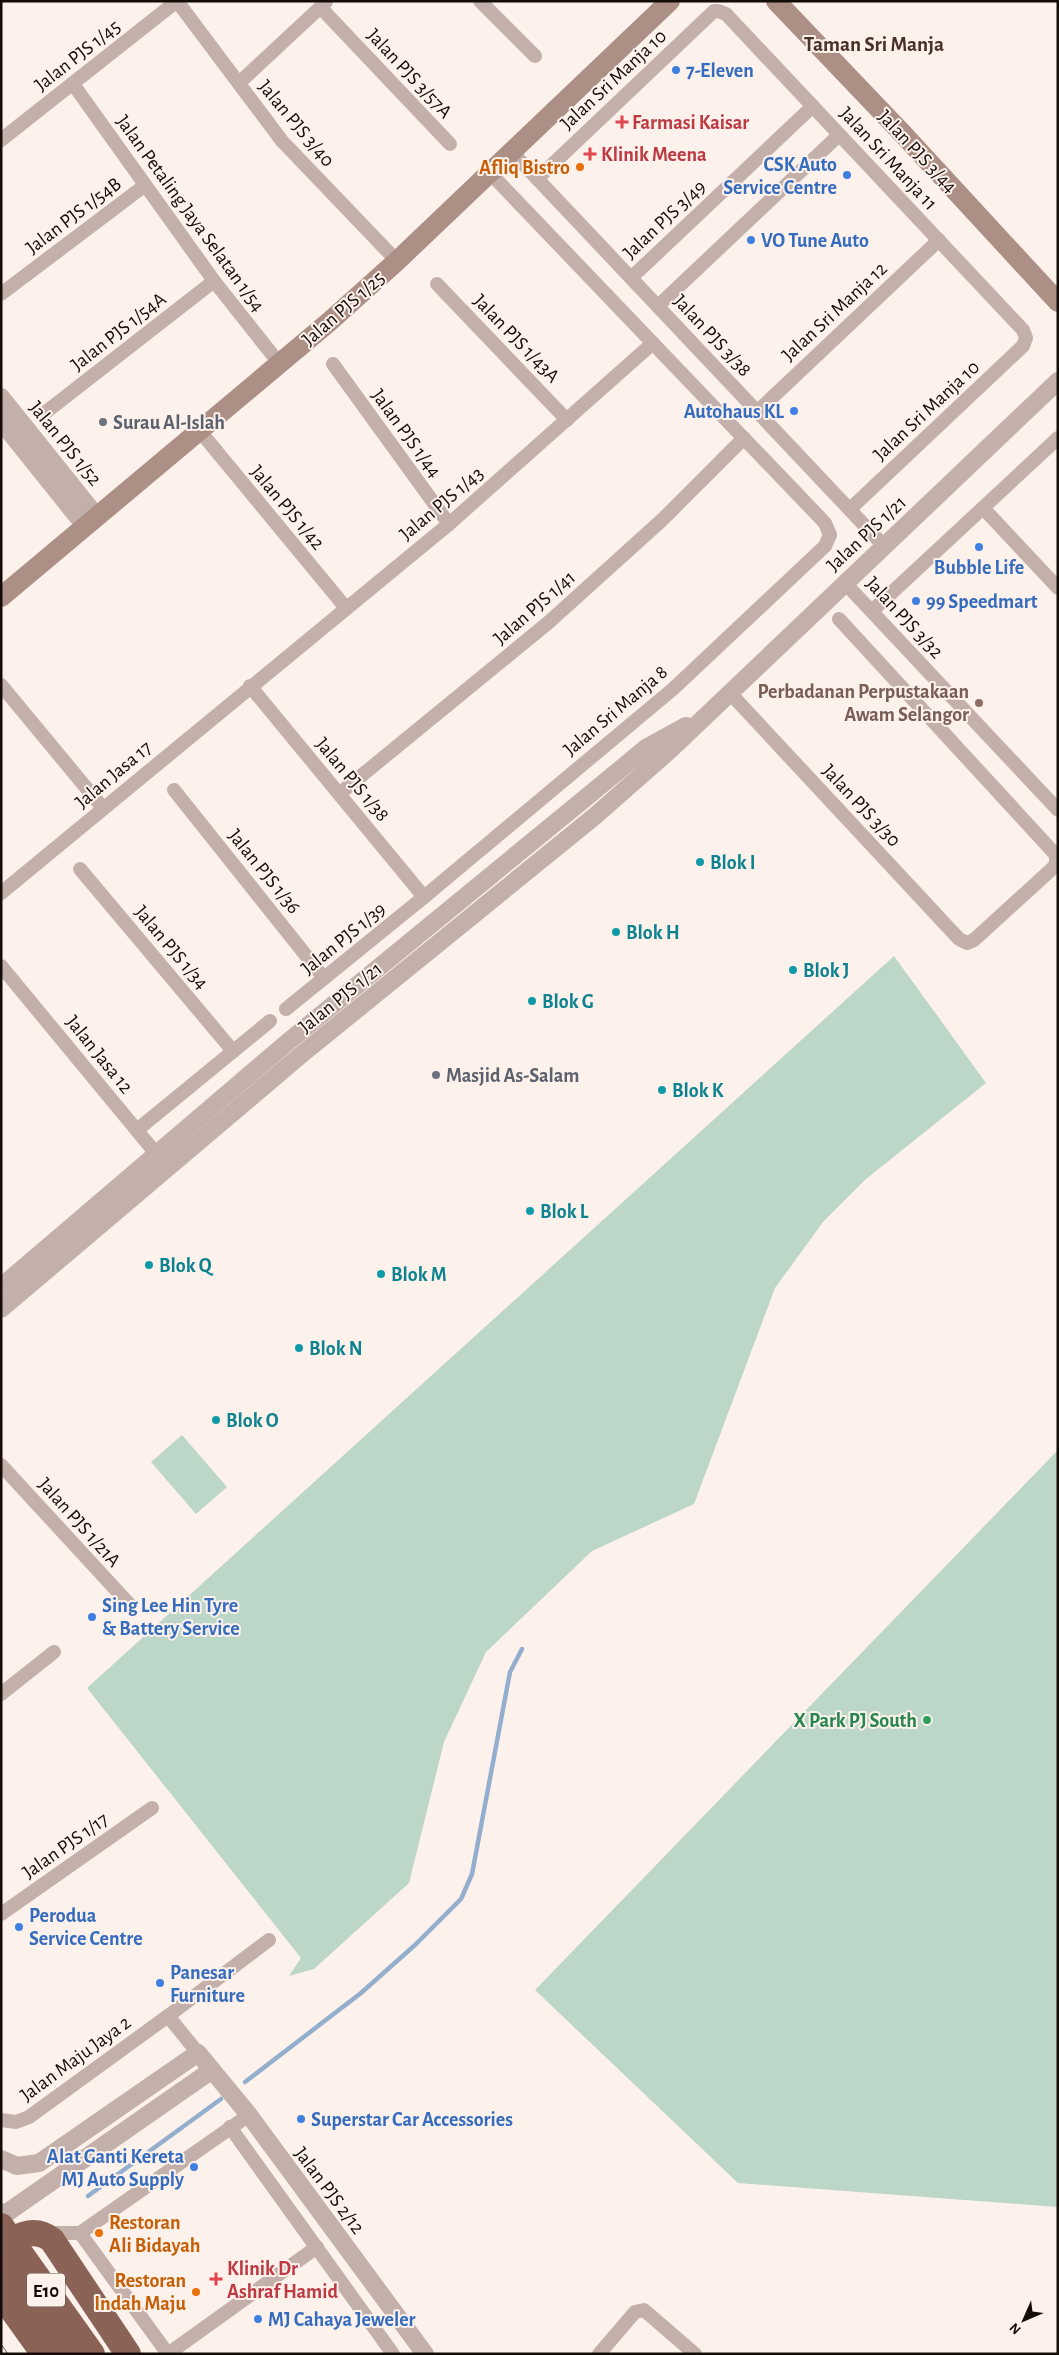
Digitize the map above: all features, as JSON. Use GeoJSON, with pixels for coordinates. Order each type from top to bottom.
{"type":"FeatureCollection","features":[{"type":"Feature","properties":{"kind":"highway","name":"E10"},"geometry":{"type":"LineString","coordinates":[[1,2226],[92,2354]]}},
{"type":"Feature","properties":{"kind":"highway"},"geometry":{"type":"LineString","coordinates":[[1,2254],[22,2236],[30,2233],[43,2233],[59,2248],[128,2354]]}},
{"type":"Feature","properties":{"kind":"highway","name":"E10"},"geometry":{"type":"LineString","coordinates":[[1,2261],[68,2354]]}},
{"type":"Feature","properties":{"kind":"highway"},"geometry":{"type":"LineString","coordinates":[[2,2294],[44,2354]]}},
{"type":"Feature","properties":{"kind":"main road","name":"Jalan PJS 3/44"},"geometry":{"type":"LineString","coordinates":[[776,1],[916,148],[1058,302]]}},
{"type":"Feature","properties":{"kind":"main road","name":"Jalan PJS 1/25"},"geometry":{"type":"LineString","coordinates":[[1,597],[397,261],[512,152],[664,3]]}},
{"type":"Feature","properties":{"kind":"street","name":"Jalan PJS 3/40"},"geometry":{"type":"LineString","coordinates":[[177,1],[282,141],[397,261]]}},
{"type":"Feature","properties":{"kind":"street","name":"Jalan PJS 1/45"},"geometry":{"type":"LineString","coordinates":[[1,140],[177,1]]}},
{"type":"Feature","properties":{"kind":"street"},"geometry":{"type":"LineString","coordinates":[[480,1],[535,56]]}},
{"type":"Feature","properties":{"kind":"street"},"geometry":{"type":"LineString","coordinates":[[239,83],[324,4]]}},
{"type":"Feature","properties":{"kind":"street","name":"Jalan PJS 3/57A"},"geometry":{"type":"LineString","coordinates":[[324,4],[450,144]]}},
{"type":"Feature","properties":{"kind":"street","name":"Jalan Sri Manja 11"},"geometry":{"type":"LineString","coordinates":[[718,10],[726,14],[939,240],[1023,330],[1026,338]]}},
{"type":"Feature","properties":{"kind":"street","name":"Jalan Sri Manja 10"},"geometry":{"type":"LineString","coordinates":[[537,179],[714,11],[718,10]]}},
{"type":"Feature","properties":{"kind":"street","name":"Jalan Petaling Jaya Selatan 1/54"},"geometry":{"type":"LineString","coordinates":[[73,84],[144,186],[214,281],[279,363]]}},
{"type":"Feature","properties":{"kind":"street","name":"Jalan PJS 3/49"},"geometry":{"type":"LineString","coordinates":[[631,278],[813,106]]}},
{"type":"Feature","properties":{"kind":"street"},"geometry":{"type":"LineString","coordinates":[[658,306],[839,135]]}},
{"type":"Feature","properties":{"kind":"street","name":"Jalan PJS 3/38"},"geometry":{"type":"LineString","coordinates":[[512,152],[884,546]]}},
{"type":"Feature","properties":{"kind":"street"},"geometry":{"type":"LineString","coordinates":[[490,173],[744,438]]}},
{"type":"Feature","properties":{"kind":"street","name":"Jalan PJS 1/54B"},"geometry":{"type":"LineString","coordinates":[[1,294],[144,186]]}},
{"type":"Feature","properties":{"kind":"street","name":"Jalan Sri Manja 12"},"geometry":{"type":"LineString","coordinates":[[758,412],[939,240]]}},
{"type":"Feature","properties":{"kind":"street","name":"Jalan PJS 1/54A"},"geometry":{"type":"LineString","coordinates":[[46,412],[214,281]]}},
{"type":"Feature","properties":{"kind":"street","name":"Jalan PJS 1/43A"},"geometry":{"type":"LineString","coordinates":[[438,284],[567,420]]}},
{"type":"Feature","properties":{"kind":"street","name":"Jalan Sri Manja 10"},"geometry":{"type":"LineString","coordinates":[[850,509],[1023,346],[1026,338]]}},
{"type":"Feature","properties":{"kind":"street","name":"Jalan PJS 1/43"},"geometry":{"type":"LineString","coordinates":[[250,686],[449,524],[653,344]]}},
{"type":"Feature","properties":{"kind":"street","name":"Jalan PJS 1/44"},"geometry":{"type":"LineString","coordinates":[[333,364],[449,524]]}},
{"type":"Feature","properties":{"kind":"street","name":"Jalan PJS 1/21"},"geometry":{"type":"LineString","coordinates":[[1,1309],[302,1054],[595,816],[670,750],[1058,382]]}},
{"type":"Feature","properties":{"kind":"street","name":"Jalan PJS 1/52"},"geometry":{"type":"LineString","coordinates":[[1,397],[91,521]]}},
{"type":"Feature","properties":{"kind":"street","name":"Jalan PJS 1/52"},"geometry":{"type":"LineString","coordinates":[[1,421],[91,521]]}},
{"type":"Feature","properties":{"kind":"street","name":"Jalan PJS 1/42"},"geometry":{"type":"LineString","coordinates":[[200,430],[346,608]]}},
{"type":"Feature","properties":{"kind":"street","name":"Jalan Sri Manja 8"},"geometry":{"type":"LineString","coordinates":[[424,897],[673,688],[825,546],[830,534],[825,523],[744,438]]}},
{"type":"Feature","properties":{"kind":"street","name":"Jalan PJS 1/41"},"geometry":{"type":"LineString","coordinates":[[339,794],[550,622],[662,520],[744,438]]}},
{"type":"Feature","properties":{"kind":"street"},"geometry":{"type":"LineString","coordinates":[[872,611],[1058,438]]}},
{"type":"Feature","properties":{"kind":"street"},"geometry":{"type":"LineString","coordinates":[[983,508],[1058,588]]}},
{"type":"Feature","properties":{"kind":"street","name":"Jalan PJS 3/32"},"geometry":{"type":"LineString","coordinates":[[845,582],[1058,810]]}},
{"type":"Feature","properties":{"kind":"street","name":"Jalan PJS 3/30"},"geometry":{"type":"LineString","coordinates":[[729,692],[959,939],[966,943],[974,940],[1054,867],[1056,855],[1050,846],[839,619]]}},
{"type":"Feature","properties":{"kind":"street"},"geometry":{"type":"LineString","coordinates":[[1,685],[103,808]]}},
{"type":"Feature","properties":{"kind":"street","name":"Jalan PJS 1/38"},"geometry":{"type":"LineString","coordinates":[[250,686],[424,897]]}},
{"type":"Feature","properties":{"kind":"street","name":"Jalan Jasa 17"},"geometry":{"type":"LineString","coordinates":[[1,893],[250,686]]}},
{"type":"Feature","properties":{"kind":"street","name":"Jalan PJS 1/21"},"geometry":{"type":"LineString","coordinates":[[1,1287],[290,1041],[646,748],[704,716]]}},
{"type":"Feature","properties":{"kind":"street","name":"Jalan PJS 1/36"},"geometry":{"type":"LineString","coordinates":[[174,790],[324,978]]}},
{"type":"Feature","properties":{"kind":"street","name":"Jalan PJS 1/34"},"geometry":{"type":"LineString","coordinates":[[80,869],[233,1051]]}},
{"type":"Feature","properties":{"kind":"street","name":"Jalan PJS 1/39"},"geometry":{"type":"LineString","coordinates":[[286,1009],[424,897]]}},
{"type":"Feature","properties":{"kind":"street","name":"Jalan Jasa 12"},"geometry":{"type":"LineString","coordinates":[[1,966],[168,1168]]}},
{"type":"Feature","properties":{"kind":"street"},"geometry":{"type":"LineString","coordinates":[[137,1130],[270,1020]]}},
{"type":"Feature","properties":{"kind":"street","name":"Jalan PJS 1/21A"},"geometry":{"type":"LineString","coordinates":[[1,1464],[130,1606]]}},
{"type":"Feature","properties":{"kind":"street"},"geometry":{"type":"LineString","coordinates":[[1,1694],[54,1652]]}},
{"type":"Feature","properties":{"kind":"street","name":"Jalan PJS 1/17"},"geometry":{"type":"LineString","coordinates":[[1,1914],[152,1808]]}},
{"type":"Feature","properties":{"kind":"street","name":"Jalan Maju Jaya 2"},"geometry":{"type":"LineString","coordinates":[[1,2120],[16,2122],[29,2117],[168,2016],[268,1940]]}},
{"type":"Feature","properties":{"kind":"street"},"geometry":{"type":"LineString","coordinates":[[1,2159],[17,2166],[40,2162],[198,2053],[168,2016]]}},
{"type":"Feature","properties":{"kind":"street","name":"Jalan PJS 2/12"},"geometry":{"type":"LineString","coordinates":[[198,2053],[248,2115],[425,2354]]}},
{"type":"Feature","properties":{"kind":"street"},"geometry":{"type":"LineString","coordinates":[[1,2214],[8,2212],[212,2070]]}},
{"type":"Feature","properties":{"kind":"street"},"geometry":{"type":"LineString","coordinates":[[43,2233],[80,2233],[248,2115]]}},
{"type":"Feature","properties":{"kind":"street"},"geometry":{"type":"LineString","coordinates":[[230,2127],[393,2354]]}},
{"type":"Feature","properties":{"kind":"street"},"geometry":{"type":"LineString","coordinates":[[80,2233],[168,2354],[317,2247]]}},
{"type":"Feature","properties":{"kind":"street"},"geometry":{"type":"LineString","coordinates":[[599,2354],[635,2312],[644,2310],[695,2354]]}},
{"type":"Feature","properties":{"kind":"green space"},"geometry":{"type":"Polygon","coordinates":[[[894,956],[986,1083],[866,1179],[823,1222],[775,1288],[694,1504],[592,1551],[486,1652],[444,1742],[409,1883],[314,1969],[289,1976],[301,1958],[87,1688],[894,956]]]}},
{"type":"Feature","properties":{"kind":"green space"},"geometry":{"type":"Polygon","coordinates":[[[182,1435],[227,1487],[196,1514],[151,1462],[182,1435]]]}},
{"type":"Feature","properties":{"kind":"green space","name":"X Park PJ South"},"geometry":{"type":"Polygon","coordinates":[[[1058,1450],[1058,2207],[738,2183],[535,1990],[1058,1450]]]}},
{"type":"Feature","properties":{"kind":"waterway"},"geometry":{"type":"LineString","coordinates":[[245,2082],[361,1993],[415,1945],[461,1899],[472,1874],[510,1672],[522,1649]]}},
{"type":"Feature","properties":{"kind":"waterway"},"geometry":{"type":"LineString","coordinates":[[88,2196],[221,2099]]}},
{"type":"Feature","properties":{"kind":"railway"},"geometry":{"type":"LineString","coordinates":[[1,2348],[5,2354]]}},
{"type":"Feature","properties":{"kind":"place","name":"7-Eleven"},"geometry":{"type":"Point","coordinates":[676,70]}},
{"type":"Feature","properties":{"kind":"place","name":"Farmasi Kaisar"},"geometry":{"type":"Point","coordinates":[622,122]}},
{"type":"Feature","properties":{"kind":"place","name":"Klinik Meena"},"geometry":{"type":"Point","coordinates":[590,154]}},
{"type":"Feature","properties":{"kind":"place","name":"Afliq Bistro"},"geometry":{"type":"Point","coordinates":[580,167]}},
{"type":"Feature","properties":{"kind":"place","name":"CSK Auto Service Centre"},"geometry":{"type":"Point","coordinates":[847,175]}},
{"type":"Feature","properties":{"kind":"place","name":"VO Tune Auto"},"geometry":{"type":"Point","coordinates":[751,240]}},
{"type":"Feature","properties":{"kind":"place","name":"Autohaus KL"},"geometry":{"type":"Point","coordinates":[794,411]}},
{"type":"Feature","properties":{"kind":"place","name":"Surau Al-Islah"},"geometry":{"type":"Point","coordinates":[103,422]}},
{"type":"Feature","properties":{"kind":"place","name":"Bubble Life"},"geometry":{"type":"Point","coordinates":[979,547]}},
{"type":"Feature","properties":{"kind":"place","name":"99 Speedmart"},"geometry":{"type":"Point","coordinates":[916,601]}},
{"type":"Feature","properties":{"kind":"place","name":"Perbadanan Perpustakaan Awam Selangor"},"geometry":{"type":"Point","coordinates":[979,703]}},
{"type":"Feature","properties":{"kind":"place","name":"Blok I"},"geometry":{"type":"Point","coordinates":[700,862]}},
{"type":"Feature","properties":{"kind":"place","name":"Blok H"},"geometry":{"type":"Point","coordinates":[616,932]}},
{"type":"Feature","properties":{"kind":"place","name":"Blok J"},"geometry":{"type":"Point","coordinates":[793,970]}},
{"type":"Feature","properties":{"kind":"place","name":"Blok G"},"geometry":{"type":"Point","coordinates":[532,1001]}},
{"type":"Feature","properties":{"kind":"place","name":"Masjid As-Salam"},"geometry":{"type":"Point","coordinates":[436,1075]}},
{"type":"Feature","properties":{"kind":"place","name":"Blok K"},"geometry":{"type":"Point","coordinates":[662,1090]}},
{"type":"Feature","properties":{"kind":"place","name":"Blok L"},"geometry":{"type":"Point","coordinates":[530,1211]}},
{"type":"Feature","properties":{"kind":"place","name":"Blok Q"},"geometry":{"type":"Point","coordinates":[149,1265]}},
{"type":"Feature","properties":{"kind":"place","name":"Blok M"},"geometry":{"type":"Point","coordinates":[381,1274]}},
{"type":"Feature","properties":{"kind":"place","name":"Blok N"},"geometry":{"type":"Point","coordinates":[299,1348]}},
{"type":"Feature","properties":{"kind":"place","name":"Blok O"},"geometry":{"type":"Point","coordinates":[216,1420]}},
{"type":"Feature","properties":{"kind":"place","name":"Sing Lee Hin Tyre & Battery Service"},"geometry":{"type":"Point","coordinates":[92,1617]}},
{"type":"Feature","properties":{"kind":"place","name":"X Park PJ South"},"geometry":{"type":"Point","coordinates":[927,1720]}},
{"type":"Feature","properties":{"kind":"place","name":"Perodua Service Centre"},"geometry":{"type":"Point","coordinates":[19,1927]}},
{"type":"Feature","properties":{"kind":"place","name":"Panesar Furniture"},"geometry":{"type":"Point","coordinates":[160,1983]}},
{"type":"Feature","properties":{"kind":"place","name":"Superstar Car Accessories"},"geometry":{"type":"Point","coordinates":[301,2119]}},
{"type":"Feature","properties":{"kind":"place","name":"Alat Ganti Kereta MJ Auto Supply"},"geometry":{"type":"Point","coordinates":[194,2167]}},
{"type":"Feature","properties":{"kind":"place","name":"Restoran Ali Bidayah"},"geometry":{"type":"Point","coordinates":[99,2233]}},
{"type":"Feature","properties":{"kind":"place","name":"Klinik Dr Ashraf Hamid"},"geometry":{"type":"Point","coordinates":[216,2279]}},
{"type":"Feature","properties":{"kind":"place","name":"Restoran Indah Maju"},"geometry":{"type":"Point","coordinates":[196,2292]}},
{"type":"Feature","properties":{"kind":"place","name":"MJ Cahaya Jeweler"},"geometry":{"type":"Point","coordinates":[258,2319]}},
{"type":"Feature","properties":{"kind":"district","name":"Taman Sri Manja"},"geometry":{"type":"Point","coordinates":[874,44]}}]}
